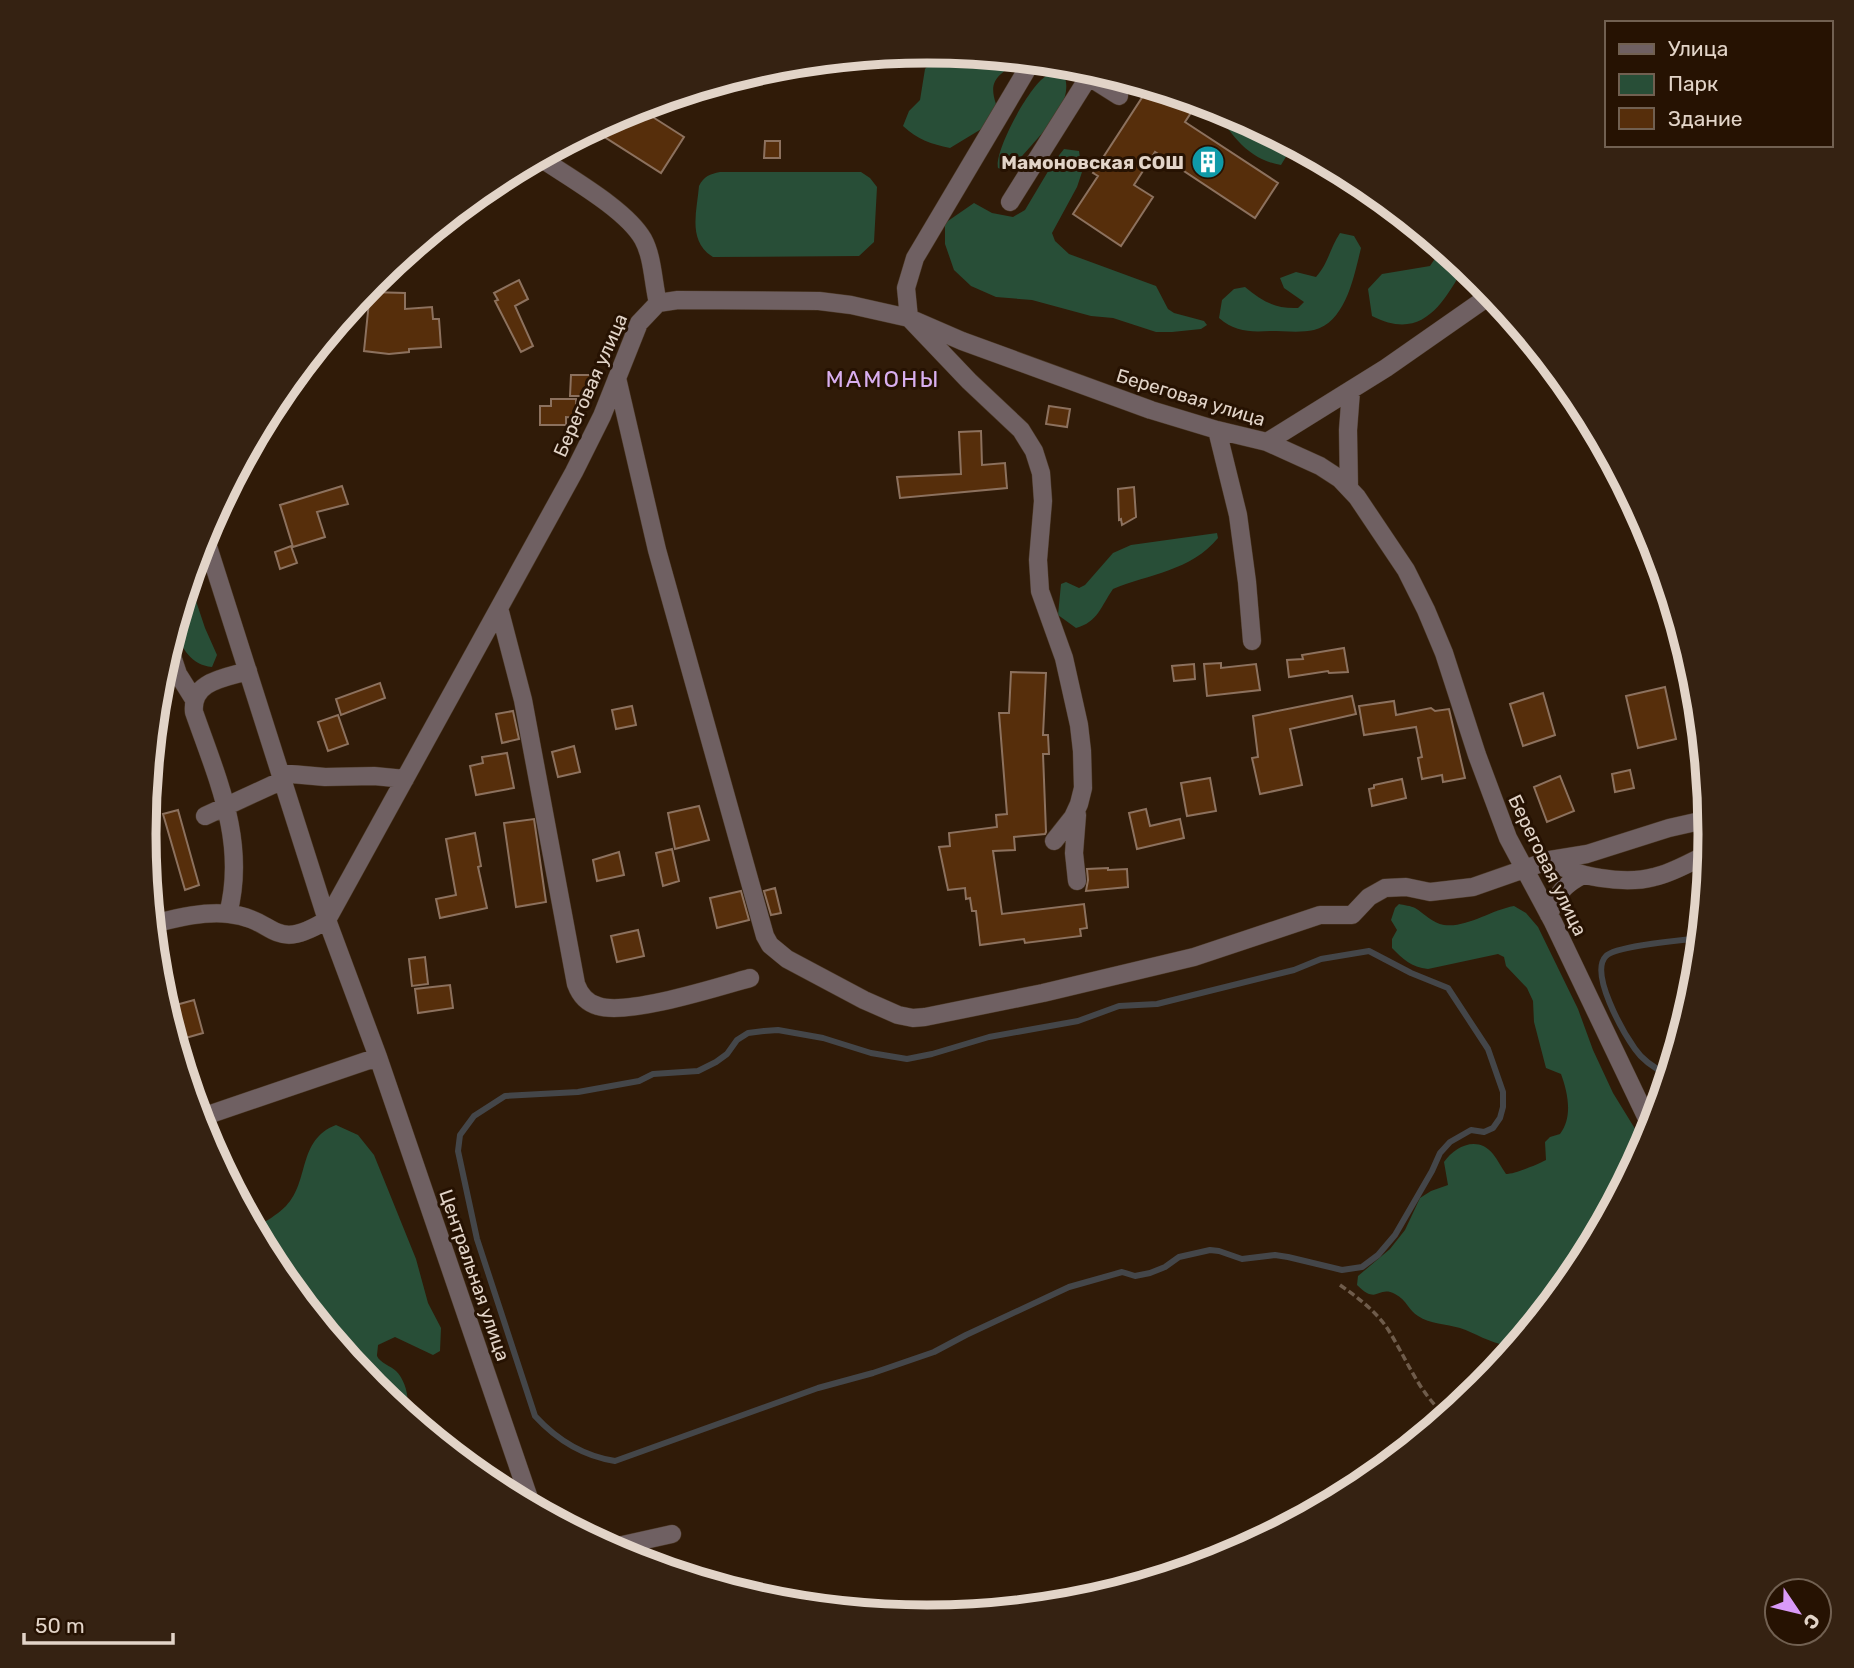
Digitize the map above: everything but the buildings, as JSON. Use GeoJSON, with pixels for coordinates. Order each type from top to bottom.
{"type":"FeatureCollection","features":[{"type":"Feature","properties":{"kind":"street"},"geometry":{"type":"LineString","coordinates":[[1027,70],[915,258],[906,288],[909,318],[969,381],[1021,430],[1038,462],[1043,501],[1038,576],[1045,609],[1061,645],[1079,725],[1083,788],[1074,844],[1077,881]]}},
{"type":"Feature","properties":{"kind":"street"},"geometry":{"type":"LineString","coordinates":[[1010,202],[1087,80]]}},
{"type":"Feature","properties":{"kind":"street"},"geometry":{"type":"LineString","coordinates":[[1104,84],[1119,96]]}},
{"type":"Feature","properties":{"kind":"street"},"geometry":{"type":"LineString","coordinates":[[548,163],[621,214],[635,228],[648,252],[658,303]]}},
{"type":"Feature","properties":{"kind":"street","name":"Береговая улица"},"geometry":{"type":"LineString","coordinates":[[327,920],[574,472],[639,323],[658,303],[678,300],[851,305],[909,318],[1151,410],[1267,442],[1320,466],[1349,488],[1391,546],[1426,610],[1444,653],[1497,810],[1522,868],[1549,915],[1645,1114]]}},
{"type":"Feature","properties":{"kind":"street"},"geometry":{"type":"LineString","coordinates":[[1267,442],[1351,391],[1483,300]]}},
{"type":"Feature","properties":{"kind":"street"},"geometry":{"type":"LineString","coordinates":[[617,378],[657,550],[765,936],[777,952],[798,965],[883,1009],[913,1018],[925,1017],[1043,993],[1194,957],[1320,915],[1352,915],[1369,897],[1385,888],[1396,886],[1430,892],[1473,887],[1522,868],[1587,854],[1698,822]]}},
{"type":"Feature","properties":{"kind":"street"},"geometry":{"type":"LineString","coordinates":[[1349,488],[1348,430],[1351,391]]}},
{"type":"Feature","properties":{"kind":"street"},"geometry":{"type":"LineString","coordinates":[[1217,430],[1238,515],[1252,641]]}},
{"type":"Feature","properties":{"kind":"street","name":"Центральная улица"},"geometry":{"type":"LineString","coordinates":[[210,552],[327,920],[378,1057],[527,1493]]}},
{"type":"Feature","properties":{"kind":"street"},"geometry":{"type":"LineString","coordinates":[[499,608],[523,700],[580,994],[596,1006],[618,1009],[750,978]]}},
{"type":"Feature","properties":{"kind":"street"},"geometry":{"type":"LineString","coordinates":[[175,665],[193,698],[194,712],[227,805],[235,851],[234,887],[228,914]]}},
{"type":"Feature","properties":{"kind":"street"},"geometry":{"type":"LineString","coordinates":[[193,698],[207,684],[248,671]]}},
{"type":"Feature","properties":{"kind":"street"},"geometry":{"type":"LineString","coordinates":[[205,816],[282,776],[374,776],[405,779]]}},
{"type":"Feature","properties":{"kind":"street"},"geometry":{"type":"LineString","coordinates":[[1054,841],[1073,817],[1079,804]]}},
{"type":"Feature","properties":{"kind":"street"},"geometry":{"type":"LineString","coordinates":[[1550,860],[1562,868],[1583,875],[1636,881],[1675,870],[1697,859]]}},
{"type":"Feature","properties":{"kind":"street"},"geometry":{"type":"LineString","coordinates":[[1549,915],[1566,884],[1583,875]]}},
{"type":"Feature","properties":{"kind":"street"},"geometry":{"type":"LineString","coordinates":[[162,922],[193,916],[228,914],[252,920],[274,932],[289,936],[310,930],[327,920]]}},
{"type":"Feature","properties":{"kind":"street"},"geometry":{"type":"LineString","coordinates":[[209,1114],[378,1057]]}},
{"type":"Feature","properties":{"kind":"street"},"geometry":{"type":"LineString","coordinates":[[627,1544],[672,1534]]}},
{"type":"Feature","properties":{"kind":"path"},"geometry":{"type":"LineString","coordinates":[[1340,1285],[1369,1307],[1384,1324],[1441,1409]]}},
{"type":"Feature","properties":{"kind":"green space"},"geometry":{"type":"Polygon","coordinates":[[[930,63],[1009,68],[997,78],[993,88],[996,104],[983,128],[950,148],[925,141],[903,126],[909,111],[920,100],[925,69],[930,63]]]}},
{"type":"Feature","properties":{"kind":"green space"},"geometry":{"type":"Polygon","coordinates":[[[1048,75],[1064,76],[1066,87],[1059,111],[1015,165],[1006,171],[998,168],[1002,147],[1015,118],[1041,80],[1048,75]]]}},
{"type":"Feature","properties":{"kind":"green space"},"geometry":{"type":"Polygon","coordinates":[[[1225,123],[1288,153],[1281,165],[1259,158],[1241,144],[1225,123]]]}},
{"type":"Feature","properties":{"kind":"green space"},"geometry":{"type":"Polygon","coordinates":[[[1064,149],[1079,151],[1082,172],[1077,187],[1052,233],[1055,241],[1069,254],[1156,286],[1168,309],[1204,321],[1207,325],[1201,329],[1156,332],[1113,318],[1091,316],[1032,300],[996,297],[971,286],[954,270],[945,244],[945,223],[974,203],[992,213],[1013,217],[1025,210],[1064,149]]]}},
{"type":"Feature","properties":{"kind":"green space"},"geometry":{"type":"Polygon","coordinates":[[[720,172],[861,172],[877,187],[874,242],[859,256],[713,257],[700,243],[696,215],[699,186],[708,176],[720,172]]]}},
{"type":"Feature","properties":{"kind":"green space"},"geometry":{"type":"Polygon","coordinates":[[[1340,233],[1354,236],[1361,248],[1347,296],[1334,318],[1325,325],[1304,331],[1249,331],[1237,329],[1219,318],[1222,300],[1234,289],[1245,287],[1269,303],[1298,308],[1304,302],[1284,288],[1280,278],[1296,272],[1316,277],[1340,233]]]}},
{"type":"Feature","properties":{"kind":"green space"},"geometry":{"type":"Polygon","coordinates":[[[1437,256],[1458,276],[1447,295],[1428,316],[1417,322],[1404,324],[1389,323],[1372,316],[1368,289],[1382,274],[1430,266],[1437,256]]]}},
{"type":"Feature","properties":{"kind":"green space"},"geometry":{"type":"Polygon","coordinates":[[[1217,533],[1218,538],[1207,549],[1182,565],[1113,589],[1089,622],[1076,628],[1058,615],[1061,584],[1066,582],[1079,588],[1085,585],[1113,553],[1131,545],[1217,533]]]}},
{"type":"Feature","properties":{"kind":"green space"},"geometry":{"type":"Polygon","coordinates":[[[194,595],[217,655],[212,667],[205,666],[193,659],[180,642],[194,595]]]}},
{"type":"Feature","properties":{"kind":"green space"},"geometry":{"type":"Polygon","coordinates":[[[1399,904],[1415,908],[1444,925],[1461,924],[1514,906],[1526,913],[1538,927],[1578,1009],[1613,1093],[1637,1133],[1595,1220],[1539,1303],[1504,1345],[1460,1328],[1423,1319],[1395,1294],[1369,1294],[1357,1285],[1358,1276],[1390,1249],[1405,1230],[1420,1198],[1448,1185],[1444,1162],[1454,1151],[1467,1145],[1481,1145],[1493,1154],[1506,1174],[1520,1171],[1546,1160],[1545,1142],[1560,1134],[1568,1113],[1566,1089],[1561,1074],[1546,1068],[1534,1022],[1533,1001],[1527,988],[1506,966],[1504,957],[1498,954],[1428,969],[1412,964],[1392,948],[1392,939],[1397,930],[1391,920],[1399,904]]]}},
{"type":"Feature","properties":{"kind":"green space"},"geometry":{"type":"Polygon","coordinates":[[[336,1125],[358,1135],[374,1155],[416,1259],[428,1303],[441,1328],[440,1351],[433,1355],[395,1337],[378,1345],[378,1358],[400,1375],[408,1403],[347,1342],[315,1303],[262,1223],[286,1206],[293,1196],[309,1151],[315,1140],[336,1125]]]}},
{"type":"Feature","properties":{"kind":"waterway"},"geometry":{"type":"LineString","coordinates":[[1661,1071],[1638,1053],[1616,1017],[1605,988],[1602,964],[1606,956],[1622,949],[1690,939]]}},
{"type":"Feature","properties":{"kind":"waterway"},"geometry":{"type":"LineString","coordinates":[[1369,951],[1411,973],[1448,988],[1488,1049],[1503,1092],[1503,1107],[1493,1128],[1484,1132],[1471,1130],[1450,1142],[1440,1153],[1395,1235],[1378,1255],[1362,1267],[1342,1270],[1275,1255],[1242,1259],[1210,1250],[1179,1257],[1150,1273],[1135,1276],[1122,1272],[1069,1287],[934,1352],[818,1388],[615,1461],[571,1446],[535,1416],[477,1239],[458,1151],[460,1135],[474,1116],[505,1096],[578,1092],[639,1081],[653,1074],[698,1071],[727,1054],[737,1040],[748,1033],[764,1031],[778,1030],[823,1038],[871,1053],[907,1059],[989,1037],[1078,1021],[1119,1006],[1157,1004],[1294,970],[1321,959],[1369,951]]}},
{"type":"Feature","properties":{"kind":"place","name":"Мамоновская СОШ"},"geometry":{"type":"Point","coordinates":[1208,162]}},
{"type":"Feature","properties":{"kind":"district","name":"МАМОНЫ"},"geometry":{"type":"Point","coordinates":[883,379]}}]}
